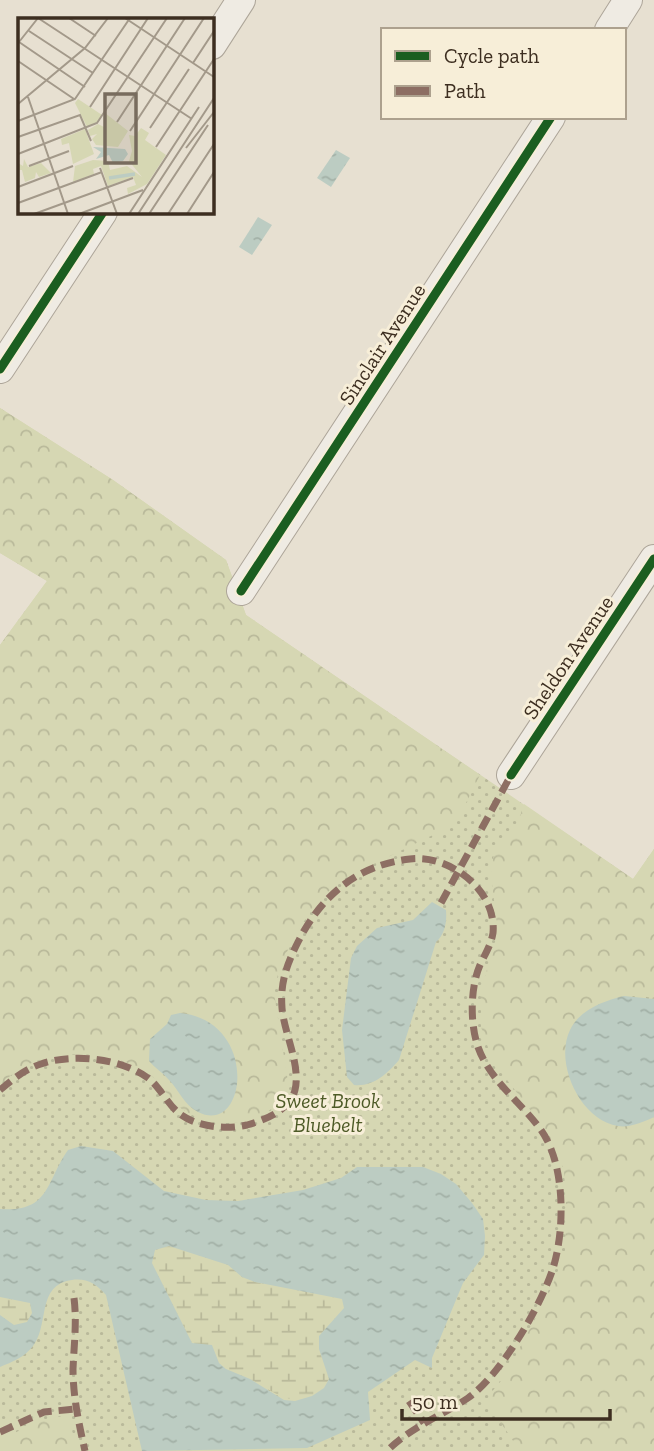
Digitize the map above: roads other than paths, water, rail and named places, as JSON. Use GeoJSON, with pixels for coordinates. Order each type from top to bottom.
{"type":"FeatureCollection","features":[{"type":"Feature","properties":{"kind":"street"},"geometry":{"type":"LineString","coordinates":[[214,42],[241,0]]}},
{"type":"Feature","properties":{"kind":"street"},"geometry":{"type":"LineString","coordinates":[[610,28],[628,0]]}},
{"type":"Feature","properties":{"kind":"street","name":"Sinclair Avenue"},"geometry":{"type":"LineString","coordinates":[[241,591],[550,119]]}},
{"type":"Feature","properties":{"kind":"street"},"geometry":{"type":"LineString","coordinates":[[0,369],[102,214]]}},
{"type":"Feature","properties":{"kind":"street","name":"Sheldon Avenue"},"geometry":{"type":"LineString","coordinates":[[511,775],[654,559]]}},
{"type":"Feature","properties":{"kind":"water"},"geometry":{"type":"Polygon","coordinates":[[[336,150],[350,158],[331,187],[317,178],[336,150]]]}},
{"type":"Feature","properties":{"kind":"water"},"geometry":{"type":"Polygon","coordinates":[[[258,217],[272,225],[252,255],[239,247],[258,217]]]}},
{"type":"Feature","properties":{"kind":"water"},"geometry":{"type":"Polygon","coordinates":[[[432,902],[446,910],[446,923],[436,942],[399,1060],[379,1078],[367,1084],[354,1085],[347,1077],[342,1030],[351,958],[357,946],[377,928],[413,920],[432,902]]]}},
{"type":"Feature","properties":{"kind":"water"},"geometry":{"type":"Polygon","coordinates":[[[624,996],[654,999],[654,1117],[636,1124],[618,1126],[604,1122],[582,1102],[568,1073],[565,1058],[566,1043],[574,1023],[586,1011],[624,996]]]}},
{"type":"Feature","properties":{"kind":"water"},"geometry":{"type":"Polygon","coordinates":[[[180,1013],[206,1021],[223,1035],[234,1054],[237,1075],[235,1094],[227,1108],[215,1115],[193,1109],[149,1061],[150,1039],[167,1024],[171,1015],[180,1013]]]}},
{"type":"Feature","properties":{"kind":"water"},"geometry":{"type":"Polygon","coordinates":[[[81,1146],[113,1151],[164,1191],[206,1200],[238,1201],[303,1190],[341,1178],[357,1167],[423,1167],[456,1184],[472,1203],[483,1219],[484,1255],[463,1283],[432,1358],[432,1368],[415,1360],[368,1392],[370,1420],[307,1448],[142,1451],[106,1295],[95,1285],[87,1281],[72,1280],[53,1289],[33,1346],[22,1356],[0,1367],[0,1315],[14,1325],[27,1322],[32,1313],[30,1303],[0,1297],[0,1209],[29,1206],[38,1200],[68,1150],[81,1146]],[[169,1246],[155,1250],[152,1263],[192,1343],[212,1345],[219,1363],[226,1369],[250,1379],[284,1400],[295,1401],[312,1396],[324,1388],[329,1379],[319,1349],[319,1336],[344,1308],[342,1299],[255,1282],[242,1277],[228,1265],[169,1246]]]}},
{"type":"Feature","properties":{"kind":"park label","name":"Sweet Brook Bluebelt"},"geometry":{"type":"Point","coordinates":[328,1112]}}]}
